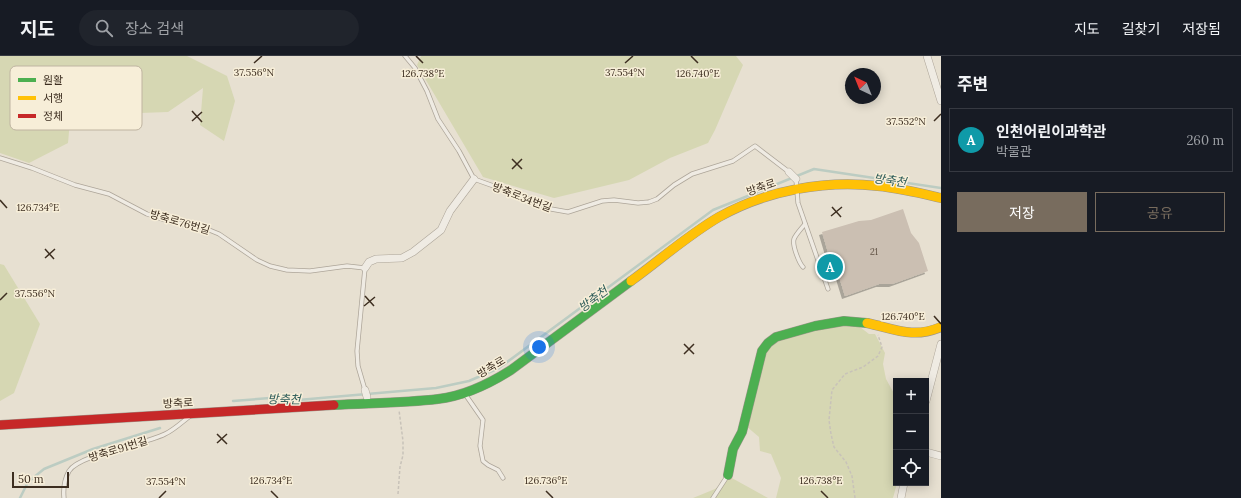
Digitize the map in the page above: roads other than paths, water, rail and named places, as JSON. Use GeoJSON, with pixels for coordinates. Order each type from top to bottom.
{"type":"FeatureCollection","features":[{"type":"Feature","properties":{"kind":"street"},"geometry":{"type":"LineString","coordinates":[[926,56],[941,101]]}},
{"type":"Feature","properties":{"kind":"street","name":"방축로34번길"},"geometry":{"type":"LineString","coordinates":[[789,172],[796,179]]}},
{"type":"Feature","properties":{"kind":"street"},"geometry":{"type":"LineString","coordinates":[[365,268],[369,262],[376,259],[402,258],[413,252],[441,230],[450,211],[474,180]]}},
{"type":"Feature","properties":{"kind":"street","name":"방축로"},"geometry":{"type":"LineString","coordinates":[[0,425],[192,414],[368,397],[397,402],[438,399],[464,393],[493,382],[701,229],[727,213],[755,201],[787,190],[815,186],[870,185],[895,188],[941,198]]}},
{"type":"Feature","properties":{"kind":"street"},"geometry":{"type":"LineString","coordinates":[[728,475],[733,449],[742,432],[765,344],[776,337],[823,324],[853,320],[912,334],[929,332],[941,327]]}},
{"type":"Feature","properties":{"kind":"street"},"geometry":{"type":"LineString","coordinates":[[929,389],[941,344]]}},
{"type":"Feature","properties":{"kind":"street"},"geometry":{"type":"LineString","coordinates":[[932,377],[941,373]]}},
{"type":"Feature","properties":{"kind":"street"},"geometry":{"type":"LineString","coordinates":[[929,453],[941,456]]}},
{"type":"Feature","properties":{"kind":"street"},"geometry":{"type":"LineString","coordinates":[[901,498],[903,486]]}},
{"type":"Feature","properties":{"kind":"lane"},"geometry":{"type":"LineString","coordinates":[[405,56],[415,68],[427,91],[438,119],[459,151],[474,180]]}},
{"type":"Feature","properties":{"kind":"lane","name":"방축로34번길"},"geometry":{"type":"LineString","coordinates":[[474,180],[519,195],[551,209],[568,212],[602,201],[614,200],[638,203],[649,202],[657,199],[674,185],[692,174],[733,161],[755,146],[789,172]]}},
{"type":"Feature","properties":{"kind":"lane","name":"방축로76번길"},"geometry":{"type":"LineString","coordinates":[[0,158],[32,168],[75,185],[109,194],[147,214],[165,220],[202,227],[219,234],[256,260],[270,266],[287,270],[310,271],[347,266],[365,268]]}},
{"type":"Feature","properties":{"kind":"lane","name":"방축로34번길"},"geometry":{"type":"LineString","coordinates":[[796,179],[798,203],[828,289]]}},
{"type":"Feature","properties":{"kind":"lane"},"geometry":{"type":"LineString","coordinates":[[803,267],[800,264],[794,244],[796,235],[805,224]]}},
{"type":"Feature","properties":{"kind":"lane"},"geometry":{"type":"LineString","coordinates":[[365,268],[357,351],[358,366],[368,397]]}},
{"type":"Feature","properties":{"kind":"lane"},"geometry":{"type":"LineString","coordinates":[[464,393],[483,420],[480,446],[483,461],[498,470],[503,478]]}},
{"type":"Feature","properties":{"kind":"lane","name":"방축로91번길"},"geometry":{"type":"LineString","coordinates":[[64,498],[63,486],[70,470],[77,463],[166,434],[192,414]]}},
{"type":"Feature","properties":{"kind":"lane"},"geometry":{"type":"LineString","coordinates":[[712,498],[728,475]]}},
{"type":"Feature","properties":{"kind":"waterway","name":"방축천"},"geometry":{"type":"LineString","coordinates":[[233,401],[270,398],[298,400],[436,388],[469,381],[499,368],[713,210],[814,169],[941,188]]}},
{"type":"Feature","properties":{"kind":"waterway","name":"방축천"},"geometry":{"type":"LineString","coordinates":[[20,498],[28,482],[44,469],[93,449],[160,428]]}},
{"type":"Feature","properties":{"kind":"place","name":"인천어린이과학관"},"geometry":{"type":"Point","coordinates":[830,267]}}]}
